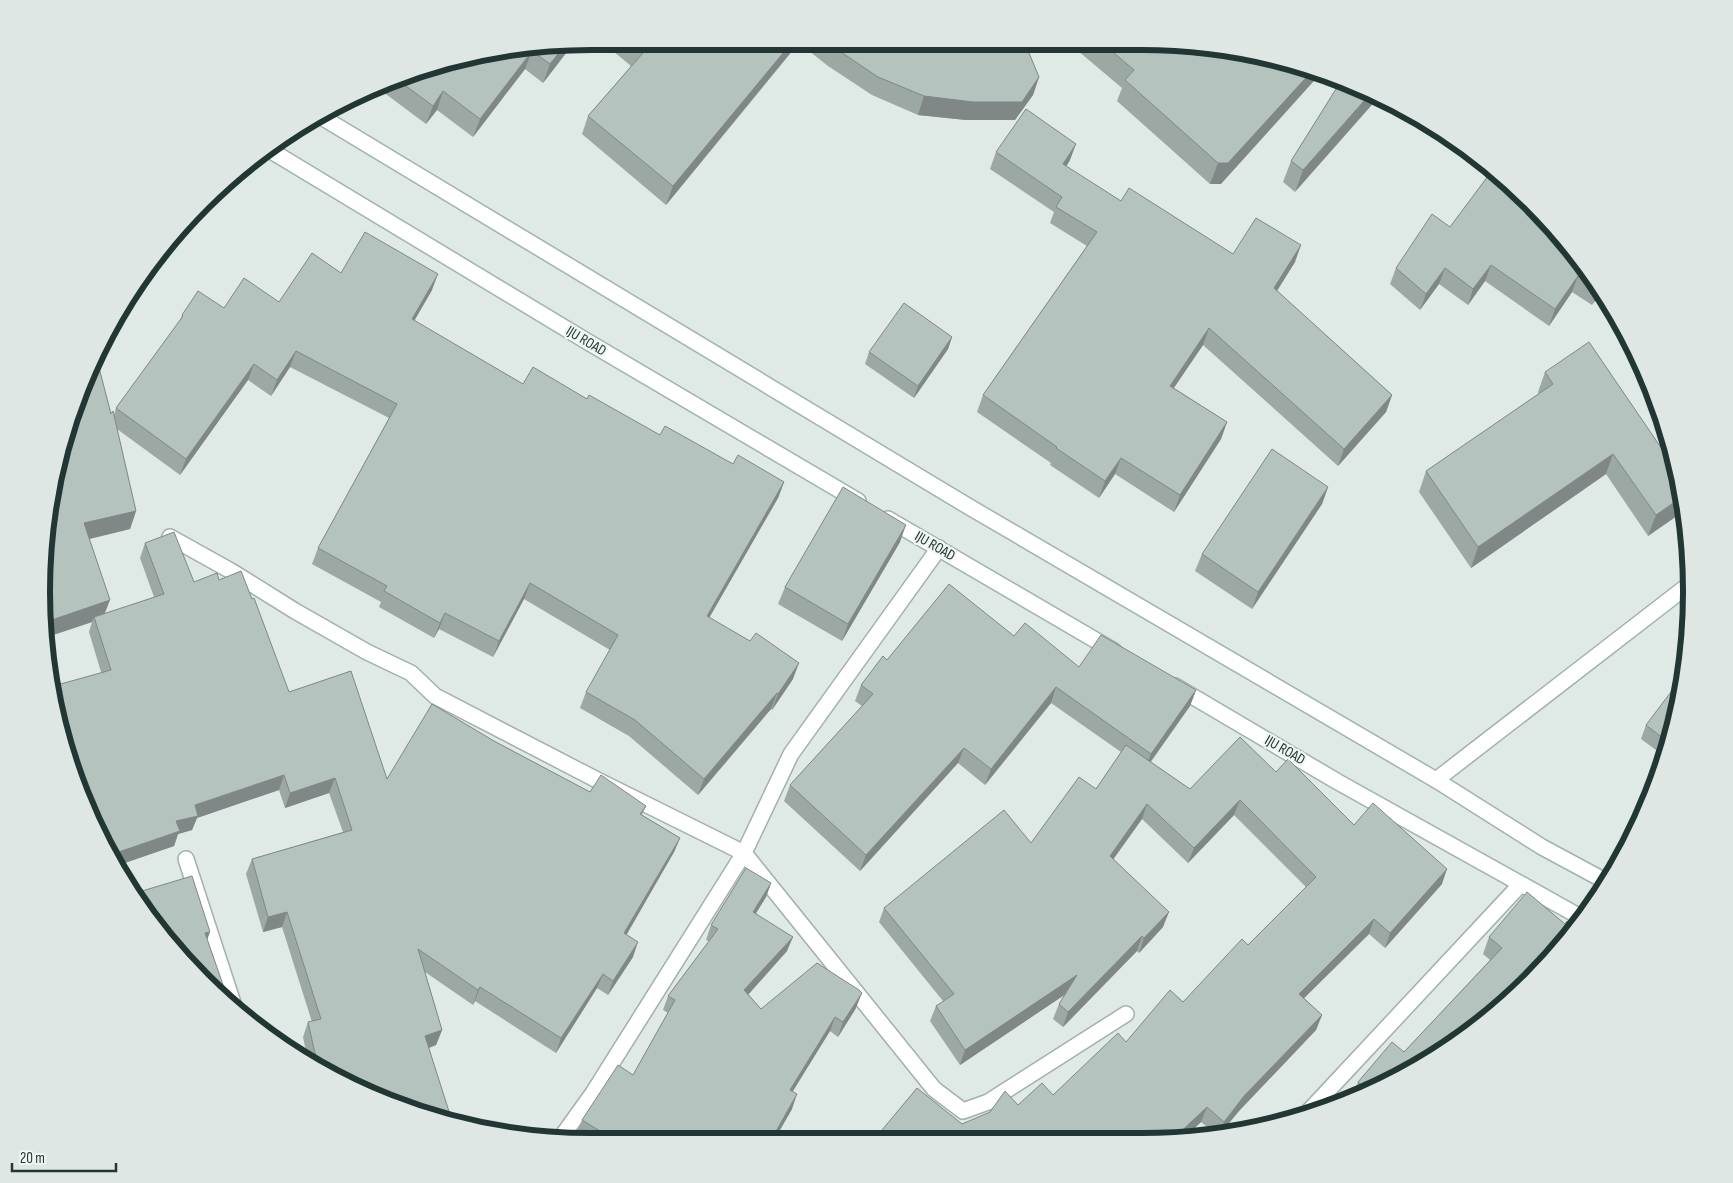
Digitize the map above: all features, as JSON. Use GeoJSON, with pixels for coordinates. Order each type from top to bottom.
{"type":"FeatureCollection","features":[{"type":"Feature","properties":{"kind":"main road"},"geometry":{"type":"LineString","coordinates":[[327,120],[966,505],[1436,780],[1542,847],[1600,878]]}},
{"type":"Feature","properties":{"kind":"main road","name":"IJU ROAD"},"geometry":{"type":"LineString","coordinates":[[275,153],[588,342],[1127,658]]}},
{"type":"Feature","properties":{"kind":"main road"},"geometry":{"type":"LineString","coordinates":[[170,537],[367,652],[411,673],[435,696],[744,854],[934,1089],[963,1111],[988,1102],[1126,1014]]}},
{"type":"Feature","properties":{"kind":"main road"},"geometry":{"type":"LineString","coordinates":[[565,1132],[593,1093],[744,854],[791,754],[939,548]]}},
{"type":"Feature","properties":{"kind":"main road"},"geometry":{"type":"LineString","coordinates":[[1436,780],[1683,588]]}},
{"type":"Feature","properties":{"kind":"main road","name":"IJU ROAD"},"geometry":{"type":"LineString","coordinates":[[1162,678],[1338,782],[1576,915]]}},
{"type":"Feature","properties":{"kind":"main road"},"geometry":{"type":"LineString","coordinates":[[186,859],[231,996]]}},
{"type":"Feature","properties":{"kind":"main road"},"geometry":{"type":"LineString","coordinates":[[1315,1104],[1520,885]]}},
{"type":"Feature","properties":{"kind":"building"},"geometry":{"type":"Polygon","coordinates":[[[640,50],[786,50],[673,186],[588,116],[643,53],[640,50]]]}},
{"type":"Feature","properties":{"kind":"building"},"geometry":{"type":"Polygon","coordinates":[[[838,50],[1028,50],[1039,77],[1022,102],[973,102],[924,96],[878,77],[838,50]]]}},
{"type":"Feature","properties":{"kind":"building"},"geometry":{"type":"Polygon","coordinates":[[[1111,50],[1177,51],[1212,55],[1247,60],[1307,76],[1228,163],[1218,163],[1125,80],[1134,70],[1111,50]]]}},
{"type":"Feature","properties":{"kind":"building"},"geometry":{"type":"Polygon","coordinates":[[[560,51],[550,64],[535,53],[560,51]]]}},
{"type":"Feature","properties":{"kind":"building"},"geometry":{"type":"Polygon","coordinates":[[[530,54],[480,119],[443,91],[433,106],[403,84],[451,68],[486,60],[530,54]]]}},
{"type":"Feature","properties":{"kind":"building"},"geometry":{"type":"Polygon","coordinates":[[[1337,87],[1366,99],[1303,170],[1291,161],[1337,87]]]}},
{"type":"Feature","properties":{"kind":"building"},"geometry":{"type":"Polygon","coordinates":[[[1026,109],[1076,144],[1063,164],[1121,201],[1129,188],[1233,254],[1256,218],[1301,245],[1274,288],[1392,395],[1344,449],[1209,328],[1170,386],[1227,422],[1180,495],[1121,458],[1105,481],[983,395],[1097,232],[1056,207],[1062,197],[996,152],[1026,109]]]}},
{"type":"Feature","properties":{"kind":"building"},"geometry":{"type":"Polygon","coordinates":[[[1488,176],[1549,234],[1584,280],[1578,276],[1555,309],[1491,265],[1473,289],[1445,268],[1426,294],[1396,268],[1432,214],[1450,227],[1488,176]]]}},
{"type":"Feature","properties":{"kind":"building"},"geometry":{"type":"Polygon","coordinates":[[[365,232],[438,274],[412,319],[523,384],[533,367],[587,399],[589,395],[660,435],[665,426],[733,464],[738,455],[784,482],[707,616],[750,641],[756,633],[799,663],[778,694],[704,779],[635,720],[586,692],[618,635],[530,583],[499,641],[445,613],[440,623],[384,591],[387,586],[318,548],[397,404],[296,351],[277,380],[254,364],[186,459],[116,408],[183,316],[198,291],[224,308],[244,278],[279,302],[312,253],[341,273],[365,232]]]}},
{"type":"Feature","properties":{"kind":"building"},"geometry":{"type":"Polygon","coordinates":[[[904,303],[952,337],[918,386],[869,352],[904,303]]]}},
{"type":"Feature","properties":{"kind":"building"},"geometry":{"type":"Polygon","coordinates":[[[1589,342],[1665,451],[1675,502],[1656,515],[1613,454],[1478,547],[1426,471],[1553,384],[1545,372],[1589,342]]]}},
{"type":"Feature","properties":{"kind":"building"},"geometry":{"type":"Polygon","coordinates":[[[99,367],[111,414],[113,411],[136,511],[84,523],[110,600],[51,620],[51,556],[60,486],[68,451],[79,417],[99,367]]]}},
{"type":"Feature","properties":{"kind":"building"},"geometry":{"type":"Polygon","coordinates":[[[1272,449],[1328,487],[1258,592],[1202,554],[1272,449]]]}},
{"type":"Feature","properties":{"kind":"building"},"geometry":{"type":"Polygon","coordinates":[[[843,487],[906,525],[848,624],[785,587],[843,487]]]}},
{"type":"Feature","properties":{"kind":"building"},"geometry":{"type":"Polygon","coordinates":[[[174,532],[194,582],[217,573],[219,580],[241,571],[252,599],[254,598],[289,692],[351,671],[387,779],[432,704],[494,741],[590,792],[601,775],[646,806],[640,814],[680,838],[624,933],[638,942],[613,981],[603,974],[561,1038],[480,987],[478,990],[418,949],[442,1030],[425,1036],[450,1115],[384,1092],[316,1057],[308,1022],[321,1019],[287,912],[268,917],[252,859],[352,830],[335,778],[290,793],[284,775],[195,805],[198,816],[176,821],[180,831],[118,852],[106,831],[91,799],[79,766],[68,732],[58,685],[111,670],[94,617],[164,594],[145,543],[174,532]]]}},
{"type":"Feature","properties":{"kind":"building"},"geometry":{"type":"Polygon","coordinates":[[[949,584],[1014,636],[1025,623],[1079,667],[1101,635],[1196,690],[1151,754],[1056,687],[991,769],[964,748],[866,855],[790,785],[873,694],[861,685],[883,656],[887,660],[949,584]]]}},
{"type":"Feature","properties":{"kind":"building"},"geometry":{"type":"Polygon","coordinates":[[[1674,687],[1663,738],[1646,725],[1674,687]]]}},
{"type":"Feature","properties":{"kind":"building"},"geometry":{"type":"Polygon","coordinates":[[[1240,737],[1276,772],[1288,759],[1354,825],[1373,803],[1447,869],[1390,933],[1374,919],[1299,994],[1322,1015],[1244,1096],[1224,1122],[1207,1107],[1181,1132],[1177,1132],[880,1133],[917,1088],[962,1124],[990,1112],[1005,1091],[1018,1105],[1042,1083],[1053,1095],[1118,1033],[1126,1042],[1170,990],[1183,1002],[1242,939],[1248,945],[1316,877],[1240,800],[1194,848],[1147,804],[1110,856],[1169,912],[1144,938],[1142,936],[1068,1012],[1059,1004],[1077,975],[965,1050],[936,1006],[954,994],[884,908],[1004,810],[1031,843],[1079,777],[1096,789],[1126,745],[1190,789],[1240,737]]]}},
{"type":"Feature","properties":{"kind":"building"},"geometry":{"type":"Polygon","coordinates":[[[746,868],[771,883],[753,912],[793,937],[744,990],[761,1009],[817,963],[862,993],[843,1022],[835,1017],[790,1090],[797,1094],[775,1133],[603,1133],[582,1120],[618,1065],[633,1075],[675,1000],[668,996],[718,929],[711,925],[746,868]]]}},
{"type":"Feature","properties":{"kind":"building"},"geometry":{"type":"Polygon","coordinates":[[[192,876],[210,932],[205,933],[225,990],[184,949],[141,891],[192,876]]]}},
{"type":"Feature","properties":{"kind":"building"},"geometry":{"type":"Polygon","coordinates":[[[1527,892],[1565,924],[1567,921],[1569,923],[1549,949],[1499,999],[1471,1021],[1442,1042],[1412,1060],[1362,1086],[1358,1082],[1392,1042],[1404,1052],[1502,948],[1489,937],[1527,892]]]}}]}
